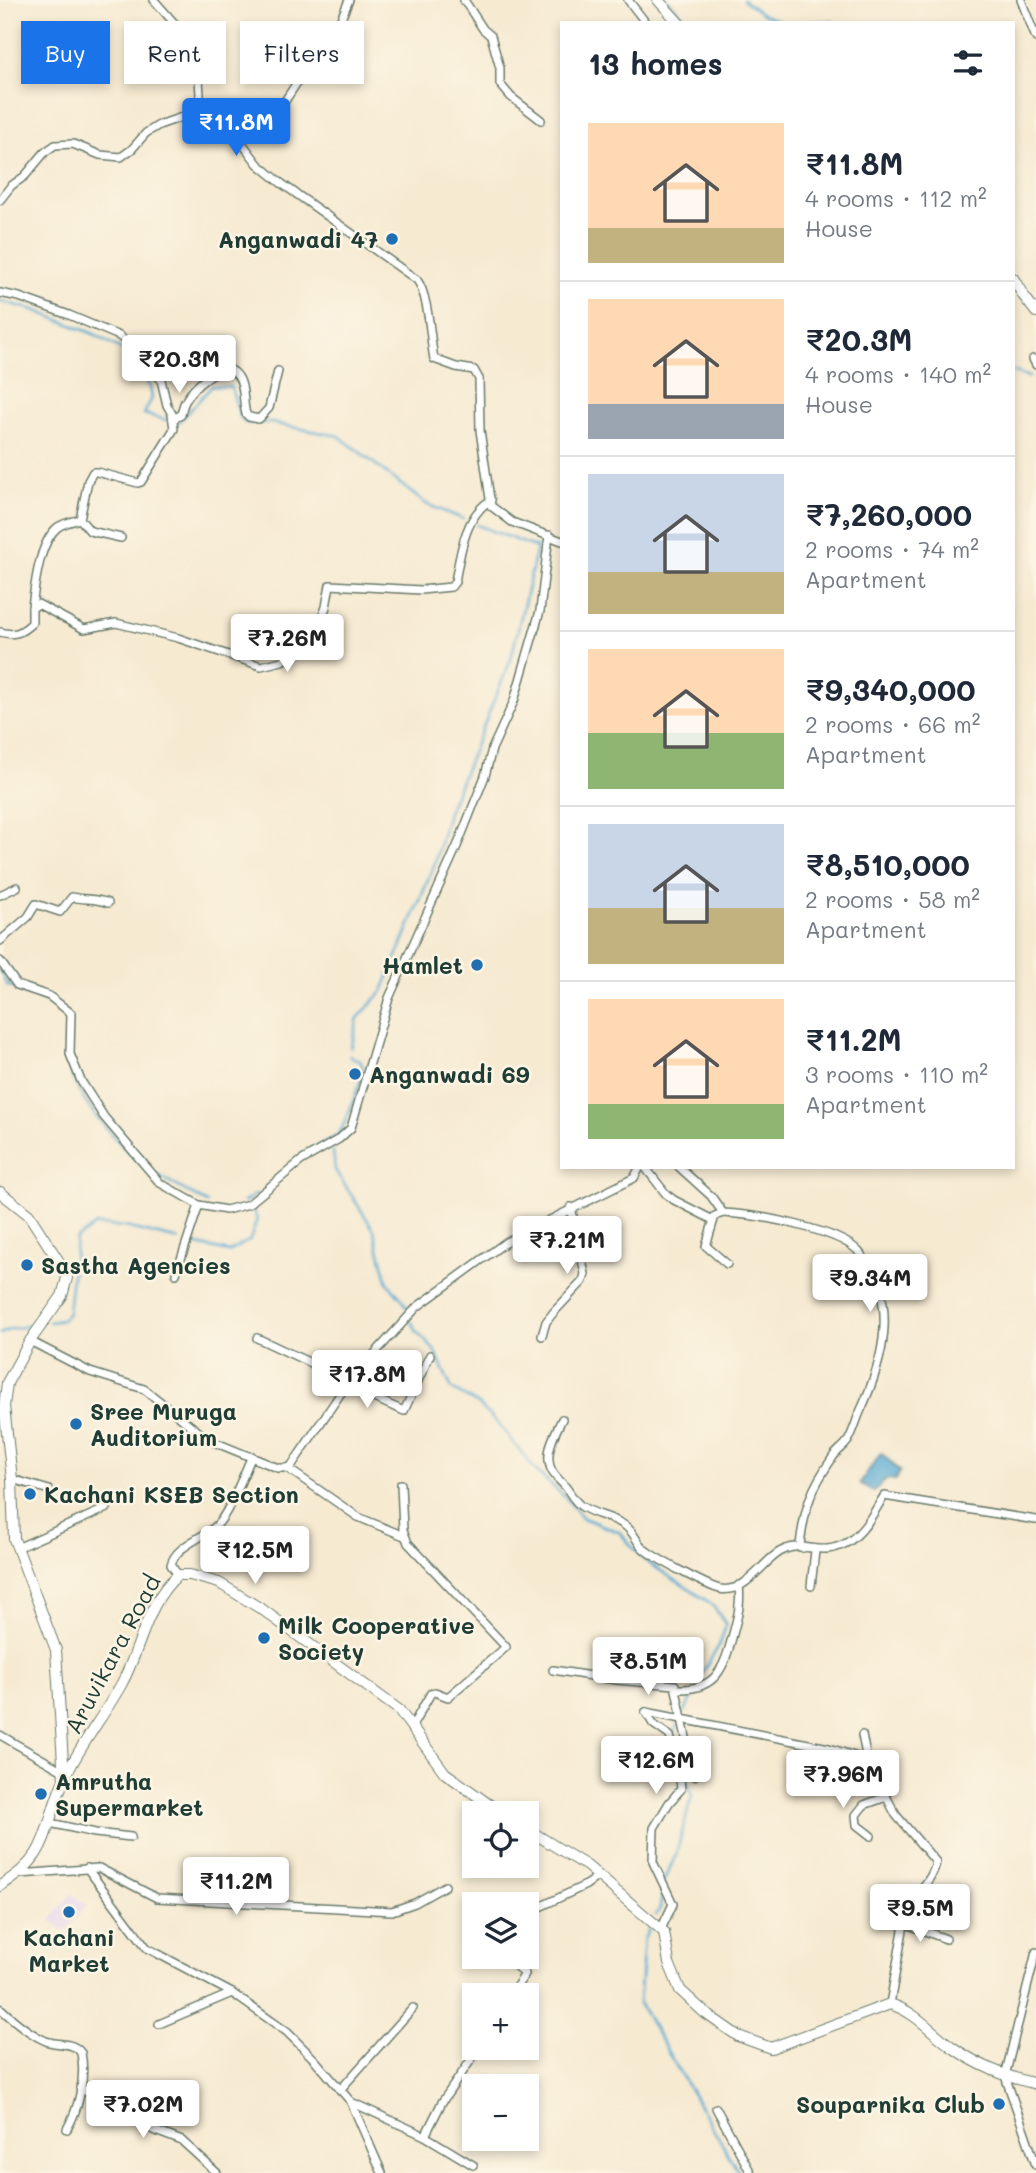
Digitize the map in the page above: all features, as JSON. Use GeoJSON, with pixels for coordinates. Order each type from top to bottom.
{"type":"FeatureCollection","features":[{"type":"Feature","properties":{"kind":"main road"},"geometry":{"type":"LineString","coordinates":[[658,0],[677,21]]}},
{"type":"Feature","properties":{"kind":"main road"},"geometry":{"type":"LineString","coordinates":[[1015,281],[1036,312]]}},
{"type":"Feature","properties":{"kind":"main road"},"geometry":{"type":"LineString","coordinates":[[0,1192],[29,1215],[66,1273],[62,1296],[3,1381],[12,1479],[14,1539],[56,1650],[64,1775],[42,1847],[20,1874],[0,1886]]}},
{"type":"Feature","properties":{"kind":"main road","name":"Aruvikara Road"},"geometry":{"type":"LineString","coordinates":[[64,1775],[123,1681],[149,1618],[169,1583],[178,1574],[204,1578],[239,1593],[398,1710],[445,1773],[484,1801]]}},
{"type":"Feature","properties":{"kind":"main road"},"geometry":{"type":"LineString","coordinates":[[539,1836],[587,1866],[664,1932],[669,1963],[680,1990],[705,2013],[738,2036],[771,2048],[890,2004],[906,2010],[926,2023],[950,2046],[986,2069],[1036,2084]]}},
{"type":"Feature","properties":{"kind":"street"},"geometry":{"type":"LineString","coordinates":[[154,0],[197,49],[201,110]]}},
{"type":"Feature","properties":{"kind":"street"},"geometry":{"type":"LineString","coordinates":[[236,135],[281,107],[306,67],[338,26],[349,0]]}},
{"type":"Feature","properties":{"kind":"street"},"geometry":{"type":"LineString","coordinates":[[464,0],[483,29],[491,36],[500,68],[500,84],[511,97],[541,120]]}},
{"type":"Feature","properties":{"kind":"street"},"geometry":{"type":"LineString","coordinates":[[628,0],[644,21]]}},
{"type":"Feature","properties":{"kind":"street"},"geometry":{"type":"LineString","coordinates":[[1021,0],[1036,38]]}},
{"type":"Feature","properties":{"kind":"street"},"geometry":{"type":"LineString","coordinates":[[0,200],[11,186],[25,176],[44,152],[55,145],[73,144],[100,155],[121,157],[153,128],[201,110],[215,112],[258,164],[406,271],[421,285],[434,359],[474,370],[478,379],[480,430],[491,506],[512,522],[560,540]]}},
{"type":"Feature","properties":{"kind":"street"},"geometry":{"type":"LineString","coordinates":[[0,293],[19,297],[87,322],[128,343],[161,380],[174,429],[138,484],[93,472],[88,481],[80,519]]}},
{"type":"Feature","properties":{"kind":"street"},"geometry":{"type":"LineString","coordinates":[[173,419],[181,415],[184,402],[199,384],[225,369],[234,372],[241,381],[246,414],[259,419],[269,408],[278,371]]}},
{"type":"Feature","properties":{"kind":"street"},"geometry":{"type":"LineString","coordinates":[[32,608],[38,604],[43,606],[84,629],[116,623],[178,638],[261,666],[282,661],[318,628],[327,607],[330,585],[421,590],[451,587],[455,582],[470,523],[478,508],[491,500]]}},
{"type":"Feature","properties":{"kind":"street"},"geometry":{"type":"LineString","coordinates":[[80,519],[90,531],[121,538]]}},
{"type":"Feature","properties":{"kind":"street"},"geometry":{"type":"LineString","coordinates":[[0,632],[22,632],[33,623],[35,576],[51,535],[60,526],[80,519]]}},
{"type":"Feature","properties":{"kind":"street"},"geometry":{"type":"LineString","coordinates":[[0,961],[17,985],[49,996],[71,1013],[70,1054],[80,1081],[104,1117],[160,1183],[199,1205],[226,1210],[248,1204],[301,1161],[342,1136],[351,1128],[389,998],[458,844],[485,776],[492,749],[514,701],[540,611],[549,535]]}},
{"type":"Feature","properties":{"kind":"street"},"geometry":{"type":"LineString","coordinates":[[0,895],[17,887]]}},
{"type":"Feature","properties":{"kind":"street"},"geometry":{"type":"LineString","coordinates":[[0,942],[27,917],[36,904],[60,912],[72,897],[108,903]]}},
{"type":"Feature","properties":{"kind":"street"},"geometry":{"type":"LineString","coordinates":[[30,1340],[90,1372],[144,1389],[209,1440],[278,1468],[286,1468],[292,1465],[349,1381],[417,1307],[506,1242],[571,1207],[634,1178],[641,1169]]}},
{"type":"Feature","properties":{"kind":"street"},"geometry":{"type":"LineString","coordinates":[[645,1169],[666,1194],[712,1220]]}},
{"type":"Feature","properties":{"kind":"street"},"geometry":{"type":"LineString","coordinates":[[681,1169],[711,1196],[723,1213]]}},
{"type":"Feature","properties":{"kind":"street"},"geometry":{"type":"LineString","coordinates":[[176,1273],[199,1205]]}},
{"type":"Feature","properties":{"kind":"street"},"geometry":{"type":"LineString","coordinates":[[542,1336],[546,1322],[583,1281],[585,1275],[571,1207]]}},
{"type":"Feature","properties":{"kind":"street"},"geometry":{"type":"LineString","coordinates":[[727,1264],[706,1246],[711,1234],[712,1220],[723,1213],[742,1213],[824,1232],[858,1250],[880,1286],[886,1321],[881,1357],[873,1385],[847,1443],[836,1452],[811,1490],[804,1515],[800,1545],[803,1548]]}},
{"type":"Feature","properties":{"kind":"street"},"geometry":{"type":"LineString","coordinates":[[257,1338],[349,1381],[362,1393],[404,1411],[429,1355]]}},
{"type":"Feature","properties":{"kind":"street"},"geometry":{"type":"LineString","coordinates":[[562,1419],[554,1435],[548,1460],[556,1477],[576,1501],[591,1511],[622,1523],[632,1531],[642,1548],[719,1588],[739,1585],[752,1578],[769,1559],[790,1547],[828,1550],[848,1542],[863,1528],[884,1496],[1036,1520]]}},
{"type":"Feature","properties":{"kind":"street"},"geometry":{"type":"LineString","coordinates":[[178,1574],[171,1565],[171,1560],[220,1522],[252,1456]]}},
{"type":"Feature","properties":{"kind":"street"},"geometry":{"type":"LineString","coordinates":[[286,1468],[358,1517],[404,1536],[506,1647],[448,1697],[431,1693],[411,1728]]}},
{"type":"Feature","properties":{"kind":"street"},"geometry":{"type":"LineString","coordinates":[[12,1479],[49,1490]]}},
{"type":"Feature","properties":{"kind":"street"},"geometry":{"type":"LineString","coordinates":[[401,1484],[404,1536]]}},
{"type":"Feature","properties":{"kind":"street"},"geometry":{"type":"LineString","coordinates":[[17,1548],[107,1508]]}},
{"type":"Feature","properties":{"kind":"street"},"geometry":{"type":"LineString","coordinates":[[811,1586],[815,1550]]}},
{"type":"Feature","properties":{"kind":"street"},"geometry":{"type":"LineString","coordinates":[[553,1670],[616,1680],[673,1685],[678,1689],[694,1689],[705,1685],[724,1665],[739,1617],[739,1585]]}},
{"type":"Feature","properties":{"kind":"street"},"geometry":{"type":"LineString","coordinates":[[678,1689],[694,1776]]}},
{"type":"Feature","properties":{"kind":"street"},"geometry":{"type":"LineString","coordinates":[[661,1929],[673,1904],[653,1862],[654,1828],[669,1802],[681,1789],[670,1736],[653,1724],[646,1712],[829,1748],[867,1759]]}},
{"type":"Feature","properties":{"kind":"street"},"geometry":{"type":"LineString","coordinates":[[0,1735],[64,1775]]}},
{"type":"Feature","properties":{"kind":"street"},"geometry":{"type":"LineString","coordinates":[[862,1735],[867,1759],[896,1815],[936,1862],[933,1872],[910,1903],[890,2004]]}},
{"type":"Feature","properties":{"kind":"street"},"geometry":{"type":"LineString","coordinates":[[871,1836],[857,1825],[856,1815],[864,1805],[886,1797]]}},
{"type":"Feature","properties":{"kind":"street"},"geometry":{"type":"LineString","coordinates":[[50,1823],[95,1833],[131,1837]]}},
{"type":"Feature","properties":{"kind":"street"},"geometry":{"type":"LineString","coordinates":[[20,1874],[87,1868],[105,1870],[157,1898],[392,1911],[415,1903],[445,1886]]}},
{"type":"Feature","properties":{"kind":"street"},"geometry":{"type":"LineString","coordinates":[[87,1868],[147,1948],[232,1993],[287,2032],[315,2060],[351,2102],[382,2173]]}},
{"type":"Feature","properties":{"kind":"street"},"geometry":{"type":"LineString","coordinates":[[539,1907],[586,1885],[598,1876]]}},
{"type":"Feature","properties":{"kind":"street"},"geometry":{"type":"LineString","coordinates":[[904,1923],[946,1939]]}},
{"type":"Feature","properties":{"kind":"street"},"geometry":{"type":"LineString","coordinates":[[1036,1952],[1004,2076],[1036,2165]]}},
{"type":"Feature","properties":{"kind":"street"},"geometry":{"type":"LineString","coordinates":[[519,1969],[525,1974],[519,1983]]}},
{"type":"Feature","properties":{"kind":"street"},"geometry":{"type":"LineString","coordinates":[[159,2024],[232,1993]]}},
{"type":"Feature","properties":{"kind":"street"},"geometry":{"type":"LineString","coordinates":[[0,2008],[14,2021],[46,2040],[71,2044],[78,2048],[82,2058],[78,2105],[67,2129]]}},
{"type":"Feature","properties":{"kind":"street"},"geometry":{"type":"LineString","coordinates":[[340,2090],[413,2008]]}},
{"type":"Feature","properties":{"kind":"street"},"geometry":{"type":"LineString","coordinates":[[425,2136],[442,2102],[471,2060]]}},
{"type":"Feature","properties":{"kind":"street"},"geometry":{"type":"LineString","coordinates":[[80,2088],[153,2130],[183,2141],[217,2173]]}},
{"type":"Feature","properties":{"kind":"street"},"geometry":{"type":"LineString","coordinates":[[351,2102],[425,2136],[473,2165]]}},
{"type":"Feature","properties":{"kind":"street"},"geometry":{"type":"LineString","coordinates":[[716,2108],[751,2173]]}},
{"type":"Feature","properties":{"kind":"shaded area","name":"Kachani Market"},"geometry":{"type":"Polygon","coordinates":[[[71,1894],[86,1905],[66,1931],[51,1920],[71,1894]]]}},
{"type":"Feature","properties":{"kind":"water"},"geometry":{"type":"Polygon","coordinates":[[[881,1453],[900,1471],[896,1480],[886,1479],[873,1492],[860,1483],[881,1453]]]}},
{"type":"Feature","properties":{"kind":"waterway"},"geometry":{"type":"LineString","coordinates":[[668,0],[687,21]]}},
{"type":"Feature","properties":{"kind":"waterway"},"geometry":{"type":"LineString","coordinates":[[743,0],[762,14],[779,21]]}},
{"type":"Feature","properties":{"kind":"waterway"},"geometry":{"type":"LineString","coordinates":[[0,301],[34,310],[94,334],[126,352],[150,387],[152,398],[144,414],[166,420]]}},
{"type":"Feature","properties":{"kind":"waterway"},"geometry":{"type":"LineString","coordinates":[[1015,372],[1029,377]]}},
{"type":"Feature","properties":{"kind":"waterway"},"geometry":{"type":"LineString","coordinates":[[179,422],[212,386],[231,387],[239,415],[245,423],[271,423],[339,436],[426,504],[463,519]]}},
{"type":"Feature","properties":{"kind":"waterway"},"geometry":{"type":"LineString","coordinates":[[351,1048],[358,1018],[383,991],[435,863],[448,812],[511,659],[537,548],[477,525]]}},
{"type":"Feature","properties":{"kind":"waterway"},"geometry":{"type":"LineString","coordinates":[[0,971],[7,985],[52,1003]]}},
{"type":"Feature","properties":{"kind":"waterway"},"geometry":{"type":"LineString","coordinates":[[67,1030],[69,1068],[76,1086],[99,1120],[139,1163]]}},
{"type":"Feature","properties":{"kind":"waterway"},"geometry":{"type":"LineString","coordinates":[[293,1164],[339,1133],[363,1071],[360,1060],[350,1055]]}},
{"type":"Feature","properties":{"kind":"waterway"},"geometry":{"type":"LineString","coordinates":[[333,1151],[335,1170],[374,1230],[388,1283],[407,1308]]}},
{"type":"Feature","properties":{"kind":"waterway"},"geometry":{"type":"LineString","coordinates":[[156,1174],[207,1203]]}},
{"type":"Feature","properties":{"kind":"waterway"},"geometry":{"type":"LineString","coordinates":[[244,1202],[256,1194]]}},
{"type":"Feature","properties":{"kind":"waterway"},"geometry":{"type":"LineString","coordinates":[[193,1244],[229,1252],[250,1240],[257,1219],[253,1210]]}},
{"type":"Feature","properties":{"kind":"waterway"},"geometry":{"type":"LineString","coordinates":[[49,1322],[62,1320],[68,1313],[76,1239],[96,1225],[125,1227],[179,1240]]}},
{"type":"Feature","properties":{"kind":"waterway"},"geometry":{"type":"LineString","coordinates":[[412,1322],[417,1332],[434,1350],[452,1389],[479,1405],[538,1473],[565,1497],[583,1518],[619,1532],[644,1560],[712,1604],[726,1625],[720,1644],[696,1683]]}},
{"type":"Feature","properties":{"kind":"waterway"},"geometry":{"type":"LineString","coordinates":[[0,1334],[37,1324]]}},
{"type":"Feature","properties":{"kind":"waterway"},"geometry":{"type":"LineString","coordinates":[[685,1712],[692,1696]]}},
{"type":"Feature","properties":{"kind":"waterway"},"geometry":{"type":"LineString","coordinates":[[664,1880],[676,1855],[692,1796],[673,1733],[678,1725]]}},
{"type":"Feature","properties":{"kind":"waterway"},"geometry":{"type":"LineString","coordinates":[[656,1915],[660,1908],[663,1887]]}},
{"type":"Feature","properties":{"kind":"waterway"},"geometry":{"type":"LineString","coordinates":[[649,1929],[644,1939],[639,2003],[739,2173]]}},
{"type":"Feature","properties":{"kind":"place","name":"Anganwadi 47"},"geometry":{"type":"Point","coordinates":[392,239]}},
{"type":"Feature","properties":{"kind":"place","name":"Hamlet"},"geometry":{"type":"Point","coordinates":[477,965]}},
{"type":"Feature","properties":{"kind":"place","name":"Anganwadi 69"},"geometry":{"type":"Point","coordinates":[355,1074]}},
{"type":"Feature","properties":{"kind":"place","name":"Sastha Agencies"},"geometry":{"type":"Point","coordinates":[27,1265]}},
{"type":"Feature","properties":{"kind":"place","name":"Sree Muruga Auditorium"},"geometry":{"type":"Point","coordinates":[76,1424]}},
{"type":"Feature","properties":{"kind":"place","name":"Kachani KSEB Section"},"geometry":{"type":"Point","coordinates":[30,1494]}},
{"type":"Feature","properties":{"kind":"place","name":"Milk Cooperative Society"},"geometry":{"type":"Point","coordinates":[264,1638]}},
{"type":"Feature","properties":{"kind":"place","name":"Amrutha Supermarket"},"geometry":{"type":"Point","coordinates":[41,1794]}},
{"type":"Feature","properties":{"kind":"place","name":"Kachani Market"},"geometry":{"type":"Point","coordinates":[69,1912]}},
{"type":"Feature","properties":{"kind":"place","name":"Souparnika Club"},"geometry":{"type":"Point","coordinates":[999,2104]}}]}
